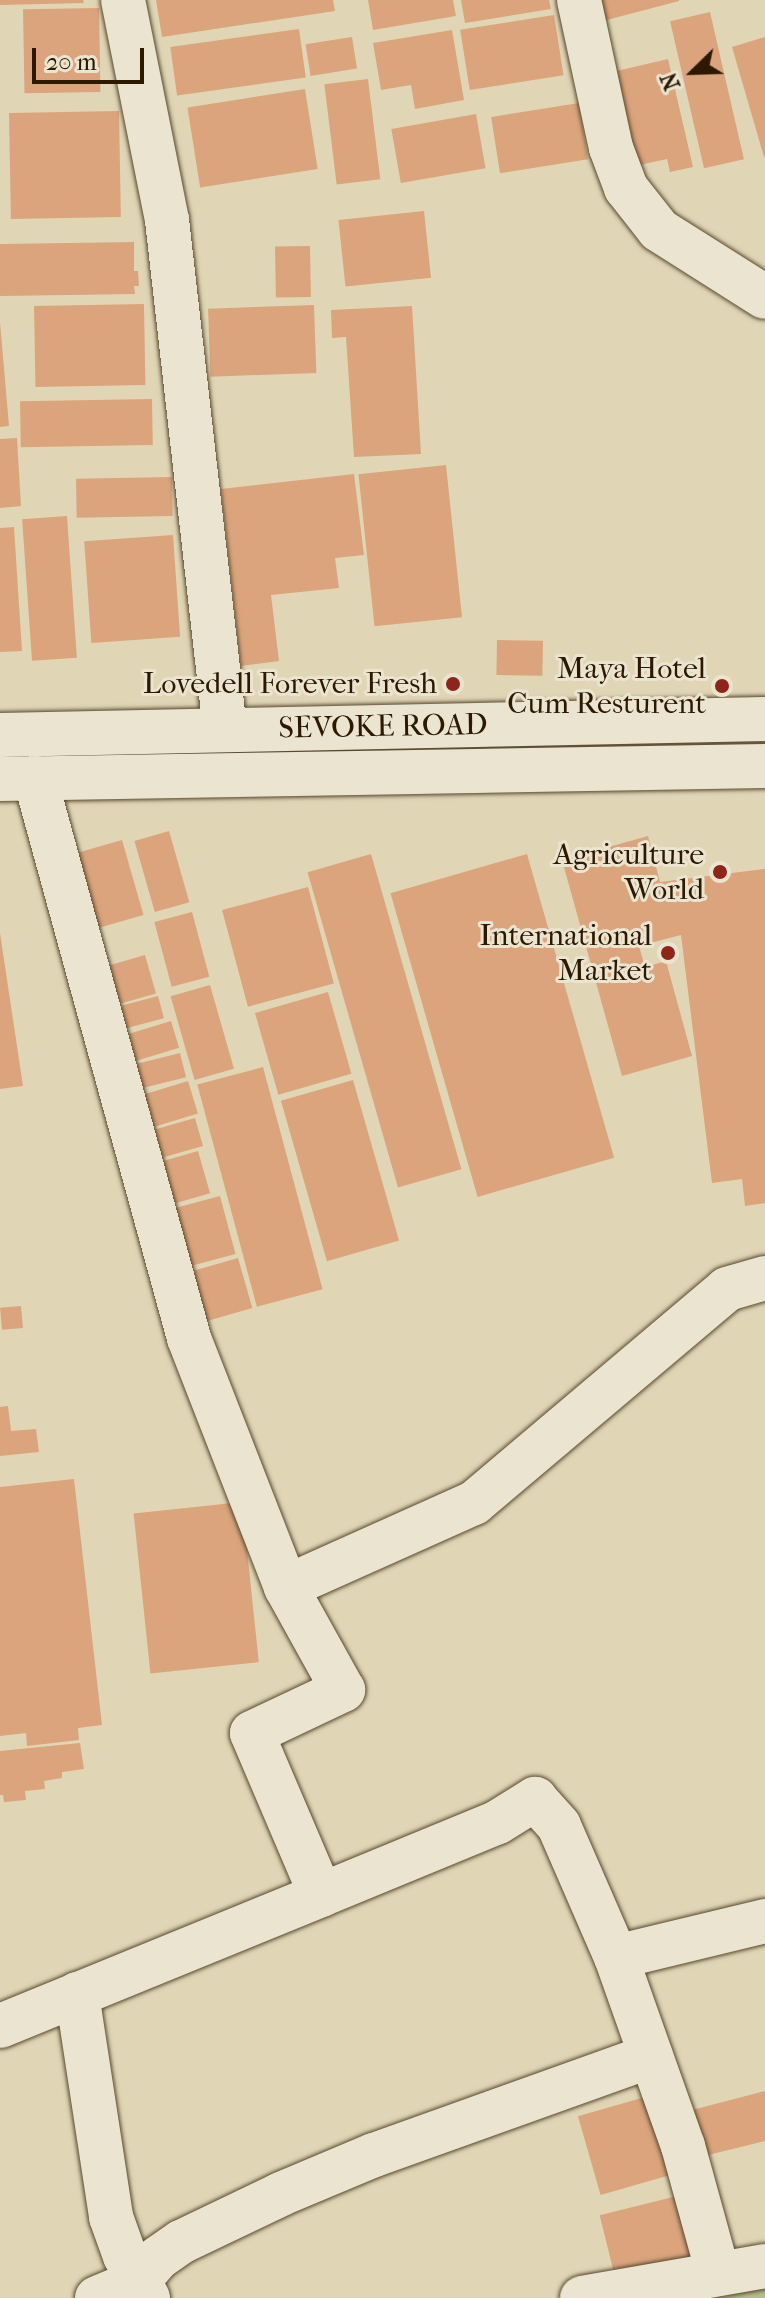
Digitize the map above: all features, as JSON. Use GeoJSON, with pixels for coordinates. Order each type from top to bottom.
{"type":"FeatureCollection","features":[{"type":"Feature","properties":{"kind":"street"},"geometry":{"type":"LineString","coordinates":[[123,0],[167,220],[228,776]]}},
{"type":"Feature","properties":{"kind":"street"},"geometry":{"type":"LineString","coordinates":[[579,0],[611,148],[626,188],[659,230],[765,297]]}},
{"type":"Feature","properties":{"kind":"street","name":"SEVOKE ROAD"},"geometry":{"type":"LineString","coordinates":[[0,735],[765,719]]}},
{"type":"Feature","properties":{"kind":"street","name":"SEVOKE ROAD"},"geometry":{"type":"LineString","coordinates":[[18,778],[765,766]]}},
{"type":"Feature","properties":{"kind":"street"},"geometry":{"type":"LineString","coordinates":[[18,778],[189,1338],[286,1587],[343,1690],[252,1733],[321,1895]]}},
{"type":"Feature","properties":{"kind":"street"},"geometry":{"type":"LineString","coordinates":[[286,1587],[474,1503],[727,1289],[765,1278]]}},
{"type":"Feature","properties":{"kind":"street"},"geometry":{"type":"LineString","coordinates":[[0,2026],[498,1822],[535,1799],[559,1826],[616,1957],[683,2146],[718,2273]]}},
{"type":"Feature","properties":{"kind":"street"},"geometry":{"type":"LineString","coordinates":[[616,1957],[765,1921]]}},
{"type":"Feature","properties":{"kind":"street"},"geometry":{"type":"LineString","coordinates":[[77,1994],[111,2217],[143,2289]]}},
{"type":"Feature","properties":{"kind":"street"},"geometry":{"type":"LineString","coordinates":[[143,2289],[158,2258],[181,2242],[281,2194],[374,2155],[651,2056]]}},
{"type":"Feature","properties":{"kind":"street"},"geometry":{"type":"LineString","coordinates":[[582,2298],[765,2266]]}},
{"type":"Feature","properties":{"kind":"street"},"geometry":{"type":"LineString","coordinates":[[97,2298],[143,2289]]}},
{"type":"Feature","properties":{"kind":"green space"},"geometry":{"type":"Polygon","coordinates":[[[765,2277],[765,2298],[649,2298],[765,2277]]]}},
{"type":"Feature","properties":{"kind":"building"},"geometry":{"type":"Polygon","coordinates":[[[0,0],[83,0],[84,3],[0,5],[0,0]]]}},
{"type":"Feature","properties":{"kind":"building"},"geometry":{"type":"Polygon","coordinates":[[[156,0],[333,0],[335,11],[162,37],[156,0]]]}},
{"type":"Feature","properties":{"kind":"building"},"geometry":{"type":"Polygon","coordinates":[[[368,0],[453,0],[456,16],[373,30],[368,0]]]}},
{"type":"Feature","properties":{"kind":"building"},"geometry":{"type":"Polygon","coordinates":[[[461,0],[549,0],[551,9],[465,23],[461,0]]]}},
{"type":"Feature","properties":{"kind":"building"},"geometry":{"type":"Polygon","coordinates":[[[597,0],[679,0],[679,1],[603,21],[597,0]]]}},
{"type":"Feature","properties":{"kind":"building"},"geometry":{"type":"Polygon","coordinates":[[[99,8],[100,92],[24,93],[23,9],[99,8]]]}},
{"type":"Feature","properties":{"kind":"building"},"geometry":{"type":"Polygon","coordinates":[[[710,12],[744,159],[704,168],[670,21],[710,12]]]}},
{"type":"Feature","properties":{"kind":"building"},"geometry":{"type":"Polygon","coordinates":[[[554,15],[564,75],[470,90],[460,30],[554,15]]]}},
{"type":"Feature","properties":{"kind":"building"},"geometry":{"type":"Polygon","coordinates":[[[299,29],[306,78],[177,96],[170,47],[299,29]]]}},
{"type":"Feature","properties":{"kind":"building"},"geometry":{"type":"Polygon","coordinates":[[[452,30],[464,100],[415,109],[411,85],[381,90],[373,43],[452,30]]]}},
{"type":"Feature","properties":{"kind":"building"},"geometry":{"type":"Polygon","coordinates":[[[352,37],[357,69],[311,76],[306,44],[352,37]]]}},
{"type":"Feature","properties":{"kind":"building"},"geometry":{"type":"Polygon","coordinates":[[[765,37],[765,157],[764,157],[732,47],[765,37]]]}},
{"type":"Feature","properties":{"kind":"building"},"geometry":{"type":"Polygon","coordinates":[[[668,59],[693,167],[670,172],[667,159],[630,167],[608,73],[668,59]]]}},
{"type":"Feature","properties":{"kind":"building"},"geometry":{"type":"Polygon","coordinates":[[[368,79],[380,179],[337,185],[324,84],[368,79]]]}},
{"type":"Feature","properties":{"kind":"building"},"geometry":{"type":"Polygon","coordinates":[[[305,89],[318,169],[200,188],[187,108],[305,89]]]}},
{"type":"Feature","properties":{"kind":"building"},"geometry":{"type":"Polygon","coordinates":[[[579,103],[588,159],[500,173],[491,117],[579,103]]]}},
{"type":"Feature","properties":{"kind":"building"},"geometry":{"type":"Polygon","coordinates":[[[119,111],[121,217],[11,219],[9,113],[119,111]]]}},
{"type":"Feature","properties":{"kind":"building"},"geometry":{"type":"Polygon","coordinates":[[[476,114],[486,168],[401,183],[391,129],[476,114]]]}},
{"type":"Feature","properties":{"kind":"building"},"geometry":{"type":"Polygon","coordinates":[[[424,211],[431,278],[345,287],[338,220],[424,211]]]}},
{"type":"Feature","properties":{"kind":"building"},"geometry":{"type":"Polygon","coordinates":[[[134,242],[134,271],[138,271],[139,286],[134,286],[135,294],[0,296],[0,244],[134,242]]]}},
{"type":"Feature","properties":{"kind":"building"},"geometry":{"type":"Polygon","coordinates":[[[310,246],[311,297],[276,298],[275,247],[310,246]]]}},
{"type":"Feature","properties":{"kind":"building"},"geometry":{"type":"Polygon","coordinates":[[[144,304],[145,385],[35,387],[34,306],[144,304]]]}},
{"type":"Feature","properties":{"kind":"building"},"geometry":{"type":"Polygon","coordinates":[[[314,305],[316,373],[210,377],[208,309],[314,305]]]}},
{"type":"Feature","properties":{"kind":"building"},"geometry":{"type":"Polygon","coordinates":[[[412,306],[421,454],[354,457],[346,337],[332,338],[331,310],[412,306]]]}},
{"type":"Feature","properties":{"kind":"building"},"geometry":{"type":"Polygon","coordinates":[[[0,322],[9,426],[0,427],[0,322]]]}},
{"type":"Feature","properties":{"kind":"building"},"geometry":{"type":"Polygon","coordinates":[[[152,399],[153,445],[21,447],[20,401],[152,399]]]}},
{"type":"Feature","properties":{"kind":"building"},"geometry":{"type":"Polygon","coordinates":[[[17,438],[21,506],[0,508],[0,439],[17,438]]]}},
{"type":"Feature","properties":{"kind":"building"},"geometry":{"type":"Polygon","coordinates":[[[446,465],[462,617],[374,626],[358,474],[446,465]]]}},
{"type":"Feature","properties":{"kind":"building"},"geometry":{"type":"Polygon","coordinates":[[[354,474],[364,555],[335,558],[339,588],[271,595],[279,661],[241,666],[221,489],[354,474]]]}},
{"type":"Feature","properties":{"kind":"building"},"geometry":{"type":"Polygon","coordinates":[[[172,477],[173,516],[77,518],[76,479],[172,477]]]}},
{"type":"Feature","properties":{"kind":"building"},"geometry":{"type":"Polygon","coordinates":[[[67,516],[77,658],[32,661],[22,519],[67,516]]]}},
{"type":"Feature","properties":{"kind":"building"},"geometry":{"type":"Polygon","coordinates":[[[14,527],[22,651],[0,652],[0,528],[14,527]]]}},
{"type":"Feature","properties":{"kind":"building"},"geometry":{"type":"Polygon","coordinates":[[[173,535],[180,637],[91,643],[84,541],[173,535]]]}},
{"type":"Feature","properties":{"kind":"building"},"geometry":{"type":"Polygon","coordinates":[[[497,640],[543,641],[542,676],[496,675],[497,640]]]}},
{"type":"Feature","properties":{"kind":"building"},"geometry":{"type":"Polygon","coordinates":[[[169,831],[189,902],[155,912],[134,841],[169,831]]]}},
{"type":"Feature","properties":{"kind":"building","name":"International Market"},"geometry":{"type":"Polygon","coordinates":[[[648,836],[660,882],[765,869],[765,1203],[745,1206],[742,1179],[712,1183],[681,935],[639,946],[645,967],[666,961],[692,1056],[622,1076],[562,860],[648,836]]]}},
{"type":"Feature","properties":{"kind":"building"},"geometry":{"type":"Polygon","coordinates":[[[122,840],[143,915],[97,928],[76,853],[122,840]]]}},
{"type":"Feature","properties":{"kind":"building"},"geometry":{"type":"Polygon","coordinates":[[[371,854],[461,1169],[398,1187],[308,872],[371,854]]]}},
{"type":"Feature","properties":{"kind":"building"},"geometry":{"type":"Polygon","coordinates":[[[527,854],[614,1158],[478,1197],[391,893],[527,854]]]}},
{"type":"Feature","properties":{"kind":"building"},"geometry":{"type":"Polygon","coordinates":[[[308,887],[334,984],[248,1007],[222,910],[308,887]]]}},
{"type":"Feature","properties":{"kind":"building"},"geometry":{"type":"Polygon","coordinates":[[[192,912],[209,977],[172,987],[154,922],[192,912]]]}},
{"type":"Feature","properties":{"kind":"building"},"geometry":{"type":"Polygon","coordinates":[[[0,933],[23,1086],[0,1089],[0,933]]]}},
{"type":"Feature","properties":{"kind":"building"},"geometry":{"type":"Polygon","coordinates":[[[145,955],[156,993],[114,1006],[103,967],[145,955]]]}},
{"type":"Feature","properties":{"kind":"building"},"geometry":{"type":"Polygon","coordinates":[[[210,985],[234,1069],[195,1080],[171,996],[210,985]]]}},
{"type":"Feature","properties":{"kind":"building"},"geometry":{"type":"Polygon","coordinates":[[[328,992],[351,1074],[278,1095],[255,1013],[328,992]]]}},
{"type":"Feature","properties":{"kind":"building"},"geometry":{"type":"Polygon","coordinates":[[[158,996],[164,1018],[124,1029],[118,1007],[158,996]]]}},
{"type":"Feature","properties":{"kind":"building"},"geometry":{"type":"Polygon","coordinates":[[[171,1021],[179,1048],[132,1062],[124,1035],[171,1021]]]}},
{"type":"Feature","properties":{"kind":"building"},"geometry":{"type":"Polygon","coordinates":[[[180,1053],[186,1077],[133,1091],[127,1066],[180,1053]]]}},
{"type":"Feature","properties":{"kind":"building"},"geometry":{"type":"Polygon","coordinates":[[[263,1067],[323,1289],[257,1307],[197,1085],[263,1067]]]}},
{"type":"Feature","properties":{"kind":"building"},"geometry":{"type":"Polygon","coordinates":[[[353,1080],[399,1241],[327,1261],[281,1101],[353,1080]]]}},
{"type":"Feature","properties":{"kind":"building"},"geometry":{"type":"Polygon","coordinates":[[[188,1081],[198,1114],[146,1129],[136,1097],[188,1081]]]}},
{"type":"Feature","properties":{"kind":"building"},"geometry":{"type":"Polygon","coordinates":[[[195,1118],[203,1146],[155,1160],[147,1132],[195,1118]]]}},
{"type":"Feature","properties":{"kind":"building"},"geometry":{"type":"Polygon","coordinates":[[[198,1151],[210,1193],[165,1206],[153,1164],[198,1151]]]}},
{"type":"Feature","properties":{"kind":"building"},"geometry":{"type":"Polygon","coordinates":[[[220,1196],[236,1254],[182,1268],[167,1210],[220,1196]]]}},
{"type":"Feature","properties":{"kind":"building"},"geometry":{"type":"Polygon","coordinates":[[[238,1258],[252,1308],[199,1323],[184,1273],[238,1258]]]}},
{"type":"Feature","properties":{"kind":"building"},"geometry":{"type":"Polygon","coordinates":[[[21,1306],[23,1328],[2,1330],[0,1308],[21,1306]]]}},
{"type":"Feature","properties":{"kind":"building"},"geometry":{"type":"Polygon","coordinates":[[[8,1406],[11,1431],[36,1429],[39,1452],[0,1456],[0,1407],[8,1406]]]}},
{"type":"Feature","properties":{"kind":"building"},"geometry":{"type":"Polygon","coordinates":[[[74,1479],[102,1725],[78,1728],[79,1740],[27,1746],[26,1733],[0,1736],[0,1487],[74,1479]]]}},
{"type":"Feature","properties":{"kind":"building"},"geometry":{"type":"Polygon","coordinates":[[[242,1502],[259,1662],[150,1674],[134,1513],[242,1502]]]}},
{"type":"Feature","properties":{"kind":"building"},"geometry":{"type":"Polygon","coordinates":[[[80,1743],[84,1769],[62,1772],[62,1778],[44,1781],[45,1789],[25,1791],[26,1800],[4,1802],[3,1795],[0,1795],[0,1751],[80,1743]]]}},
{"type":"Feature","properties":{"kind":"building"},"geometry":{"type":"Polygon","coordinates":[[[765,2091],[765,2141],[704,2156],[692,2110],[765,2091]]]}},
{"type":"Feature","properties":{"kind":"building"},"geometry":{"type":"Polygon","coordinates":[[[652,2095],[675,2174],[601,2195],[578,2116],[652,2095]]]}},
{"type":"Feature","properties":{"kind":"building"},"geometry":{"type":"Polygon","coordinates":[[[685,2194],[701,2257],[615,2278],[600,2215],[685,2194]]]}},
{"type":"Feature","properties":{"kind":"place","name":"Lovedell Forever Fresh"},"geometry":{"type":"Point","coordinates":[453,684]}},
{"type":"Feature","properties":{"kind":"place","name":"Maya Hotel Cum Resturent"},"geometry":{"type":"Point","coordinates":[722,686]}},
{"type":"Feature","properties":{"kind":"place","name":"Agriculture World"},"geometry":{"type":"Point","coordinates":[720,872]}},
{"type":"Feature","properties":{"kind":"place","name":"International Market"},"geometry":{"type":"Point","coordinates":[668,953]}}]}
